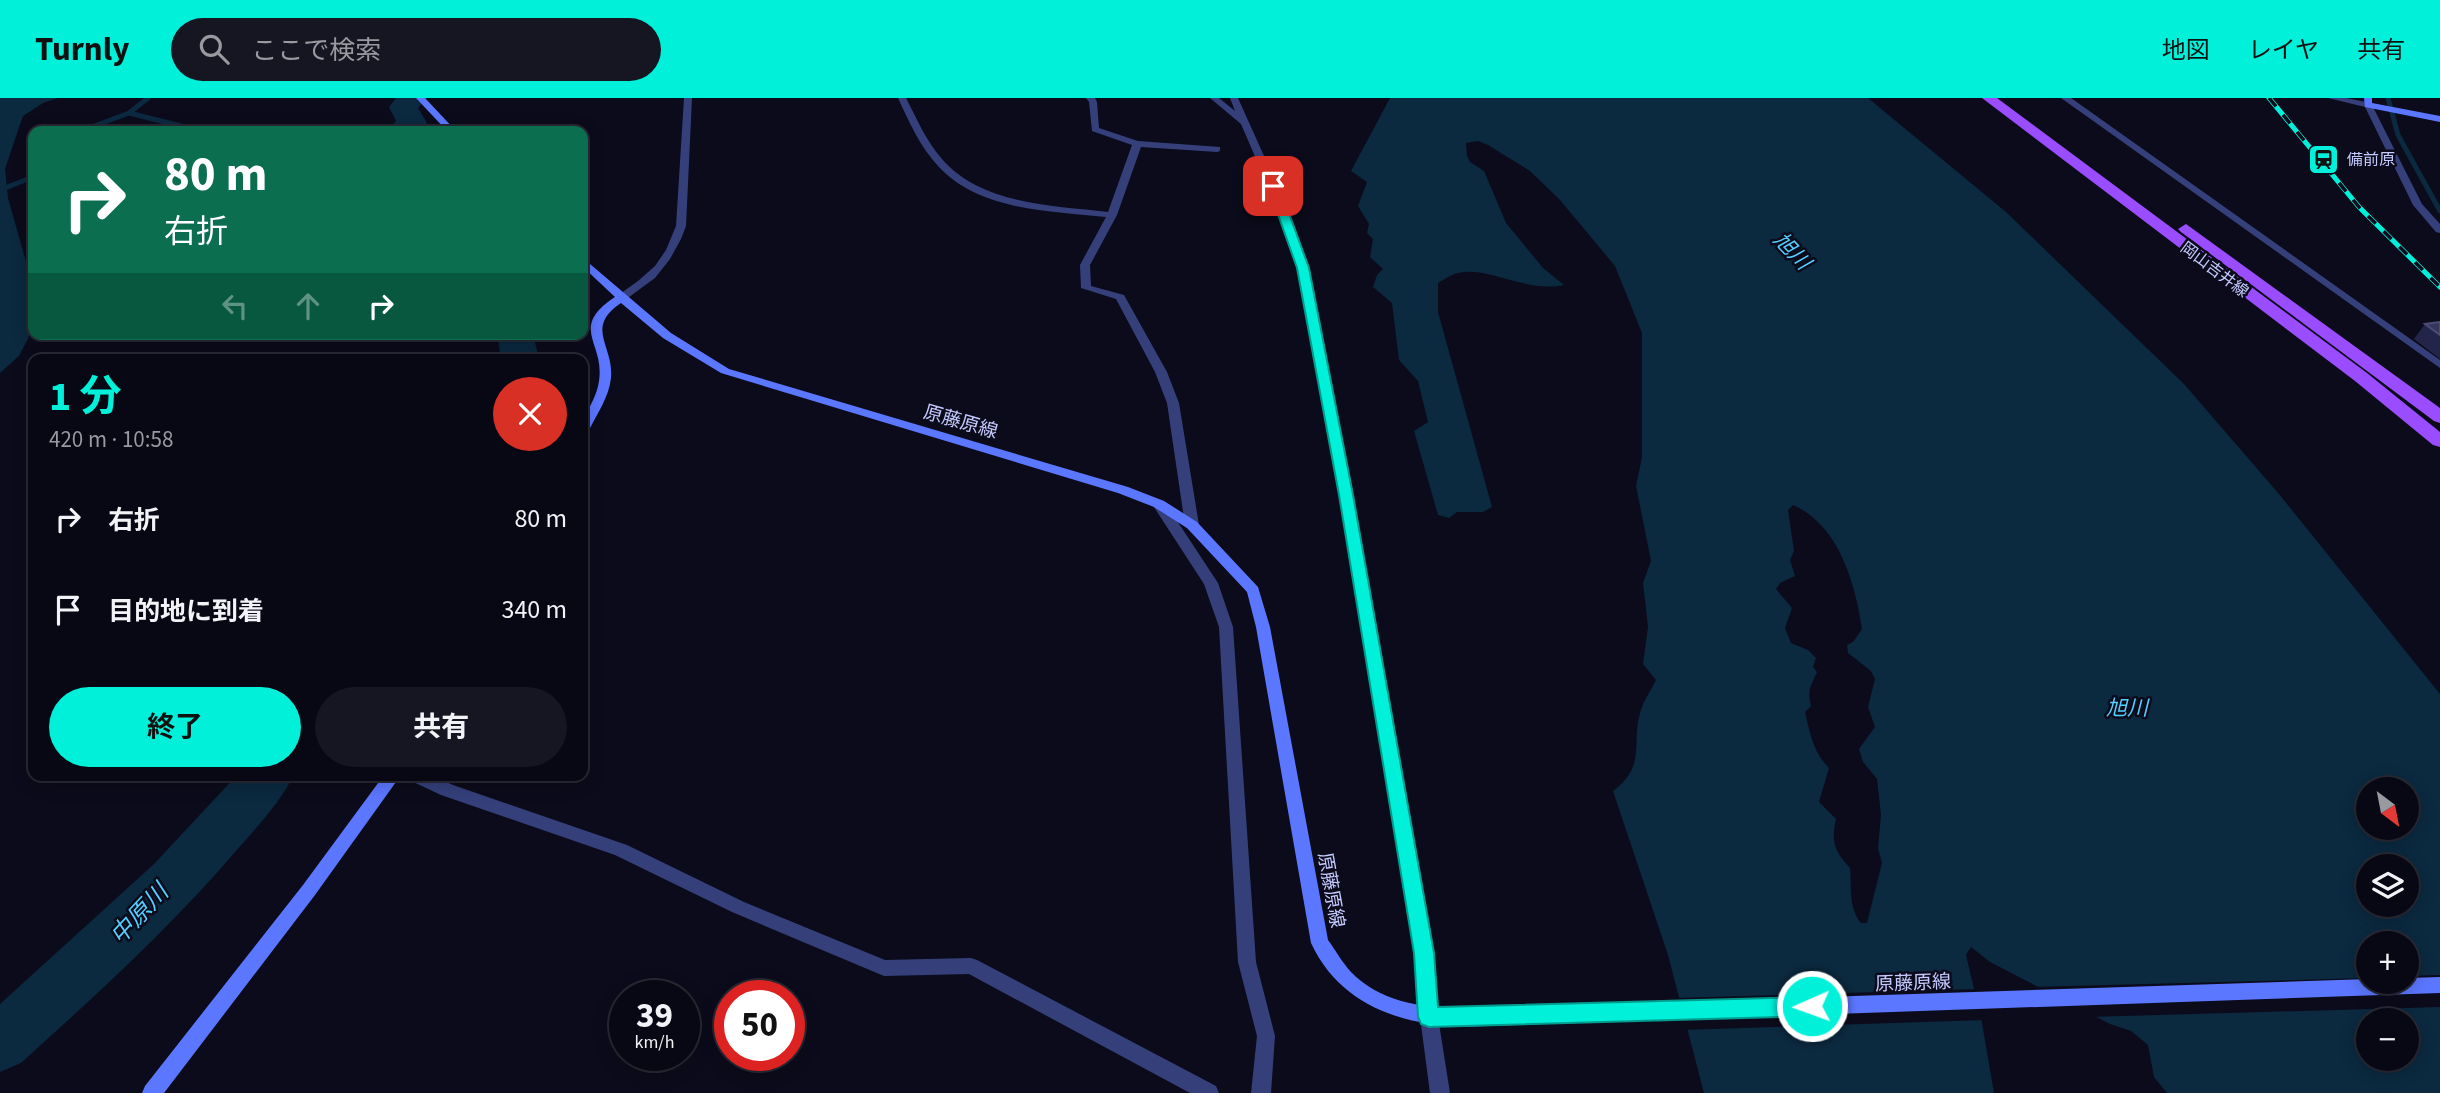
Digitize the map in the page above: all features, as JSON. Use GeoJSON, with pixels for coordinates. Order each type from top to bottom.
{"type":"FeatureCollection","features":[{"type":"Feature","properties":{"kind":"main road"},"geometry":{"type":"LineString","coordinates":[[419,98],[447,126]]}},
{"type":"Feature","properties":{"kind":"main road","name":"岡山吉井線"},"geometry":{"type":"LineString","coordinates":[[1989,98],[2361,377],[2440,441]]}},
{"type":"Feature","properties":{"kind":"main road","name":"岡山吉井線"},"geometry":{"type":"LineString","coordinates":[[2010,98],[2440,417]]}},
{"type":"Feature","properties":{"kind":"main road"},"geometry":{"type":"LineString","coordinates":[[2372,103],[2440,119]]}},
{"type":"Feature","properties":{"kind":"main road","name":"原藤原線"},"geometry":{"type":"LineString","coordinates":[[588,266],[675,344],[725,371],[1124,491],[1158,504],[1192,525],[1253,590],[1263,627],[1321,943],[1346,980],[1379,1002],[1429,1017],[1458,1018],[2440,985]]}},
{"type":"Feature","properties":{"kind":"main road"},"geometry":{"type":"LineString","coordinates":[[588,419],[605,382],[605,363],[594,334],[596,322],[607,306],[621,298]]}},
{"type":"Feature","properties":{"kind":"main road"},"geometry":{"type":"LineString","coordinates":[[152,1093],[309,890],[389,781]]}},
{"type":"Feature","properties":{"kind":"street"},"geometry":{"type":"LineString","coordinates":[[621,298],[657,272],[675,244],[681,226],[688,98]]}},
{"type":"Feature","properties":{"kind":"street"},"geometry":{"type":"LineString","coordinates":[[903,98],[920,136],[948,171],[971,186],[995,196],[1112,215]]}},
{"type":"Feature","properties":{"kind":"street"},"geometry":{"type":"LineString","coordinates":[[1090,98],[1093,102],[1095,129],[1137,144],[1217,149]]}},
{"type":"Feature","properties":{"kind":"street"},"geometry":{"type":"LineString","coordinates":[[1214,98],[1248,126]]}},
{"type":"Feature","properties":{"kind":"street"},"geometry":{"type":"LineString","coordinates":[[1234,98],[1248,126],[1303,268],[1351,522],[1424,953],[1429,1017],[1440,1093]]}},
{"type":"Feature","properties":{"kind":"street"},"geometry":{"type":"LineString","coordinates":[[2065,98],[2440,365]]}},
{"type":"Feature","properties":{"kind":"street"},"geometry":{"type":"LineString","coordinates":[[2332,98],[2372,103],[2418,205],[2440,230]]}},
{"type":"Feature","properties":{"kind":"street"},"geometry":{"type":"LineString","coordinates":[[1137,144],[1112,215],[1085,265],[1086,288],[1120,297],[1161,372],[1173,403],[1192,525]]}},
{"type":"Feature","properties":{"kind":"street"},"geometry":{"type":"LineString","coordinates":[[1158,504],[1211,583],[1226,627],[1247,962],[1266,1036],[1261,1093]]}},
{"type":"Feature","properties":{"kind":"street"},"geometry":{"type":"LineString","coordinates":[[428,781],[447,790],[621,849],[738,907],[884,968],[971,966],[1209,1093]]}},
{"type":"Feature","properties":{"kind":"water"},"geometry":{"type":"Polygon","coordinates":[[[0,98],[58,98],[43,103],[23,116],[5,169],[8,198],[28,268],[28,339],[19,356],[0,373],[0,98]]]}},
{"type":"Feature","properties":{"kind":"water","name":"旭川"},"geometry":{"type":"Polygon","coordinates":[[[1390,98],[1868,98],[2006,212],[2184,384],[2279,494],[2440,694],[2440,1093],[2167,1093],[2154,1077],[2148,1045],[2131,1031],[2110,1024],[1990,962],[1971,947],[1966,955],[1982,1023],[1994,1093],[1704,1093],[1668,955],[1613,791],[1631,772],[1641,710],[1656,680],[1643,664],[1648,627],[1643,583],[1651,561],[1636,486],[1642,457],[1642,333],[1615,266],[1560,200],[1530,171],[1488,145],[1478,141],[1466,143],[1470,162],[1484,171],[1506,223],[1543,268],[1564,285],[1535,286],[1470,272],[1456,274],[1438,283],[1438,312],[1492,507],[1483,512],[1457,512],[1449,518],[1438,515],[1414,431],[1428,422],[1418,381],[1399,360],[1392,303],[1373,287],[1377,275],[1383,269],[1370,257],[1373,239],[1367,233],[1369,224],[1358,206],[1367,182],[1351,171],[1390,98]],[[1793,505],[1788,510],[1794,551],[1790,560],[1795,576],[1780,583],[1776,589],[1792,608],[1785,628],[1791,643],[1808,650],[1816,658],[1813,667],[1817,672],[1810,691],[1811,706],[1805,712],[1816,749],[1829,768],[1819,802],[1836,819],[1834,840],[1837,851],[1850,868],[1854,910],[1861,923],[1867,923],[1882,863],[1878,848],[1881,815],[1877,779],[1863,762],[1859,749],[1875,727],[1868,707],[1875,679],[1871,671],[1848,653],[1847,645],[1853,642],[1862,629],[1855,593],[1842,557],[1822,526],[1793,505]]]}},
{"type":"Feature","properties":{"kind":"pier"},"geometry":{"type":"Polygon","coordinates":[[[2440,975],[2440,1007],[2089,1017],[2032,987],[2356,978],[2356,994],[2419,994],[2419,976],[2440,975]]]}},
{"type":"Feature","properties":{"kind":"pier"},"geometry":{"type":"Polygon","coordinates":[[[1978,989],[1985,1020],[1683,1030],[1675,998],[1978,989]]]}},
{"type":"Feature","properties":{"kind":"building"},"geometry":{"type":"Polygon","coordinates":[[[2440,322],[2440,335],[2425,324],[2440,322]]]}},
{"type":"Feature","properties":{"kind":"waterway"},"geometry":{"type":"LineString","coordinates":[[129,113],[148,98]]}},
{"type":"Feature","properties":{"kind":"waterway","name":"中原川"},"geometry":{"type":"LineString","coordinates":[[409,126],[412,123],[403,107],[413,98]]}},
{"type":"Feature","properties":{"kind":"waterway"},"geometry":{"type":"LineString","coordinates":[[2388,98],[2398,135],[2440,211]]}},
{"type":"Feature","properties":{"kind":"waterway"},"geometry":{"type":"LineString","coordinates":[[94,126],[129,113]]}},
{"type":"Feature","properties":{"kind":"waterway"},"geometry":{"type":"LineString","coordinates":[[129,113],[181,126]]}},
{"type":"Feature","properties":{"kind":"waterway"},"geometry":{"type":"LineString","coordinates":[[0,190],[28,179]]}},
{"type":"Feature","properties":{"kind":"waterway","name":"中原川"},"geometry":{"type":"LineString","coordinates":[[516,340],[519,354]]}},
{"type":"Feature","properties":{"kind":"waterway","name":"中原川"},"geometry":{"type":"LineString","coordinates":[[0,1043],[140,915],[207,847],[263,781]]}},
{"type":"Feature","properties":{"kind":"railway"},"geometry":{"type":"LineString","coordinates":[[2269,98],[2359,207],[2440,287]]}},
{"type":"Feature","properties":{"kind":"place","name":"備前原"},"geometry":{"type":"Point","coordinates":[2324,159]}},
{"type":"Feature","properties":{"kind":"route"},"geometry":{"type":"LineString","coordinates":[[1273,186],[1303,268],[1346,495],[1424,953],[1429,1017],[1812,1006]]}}]}
